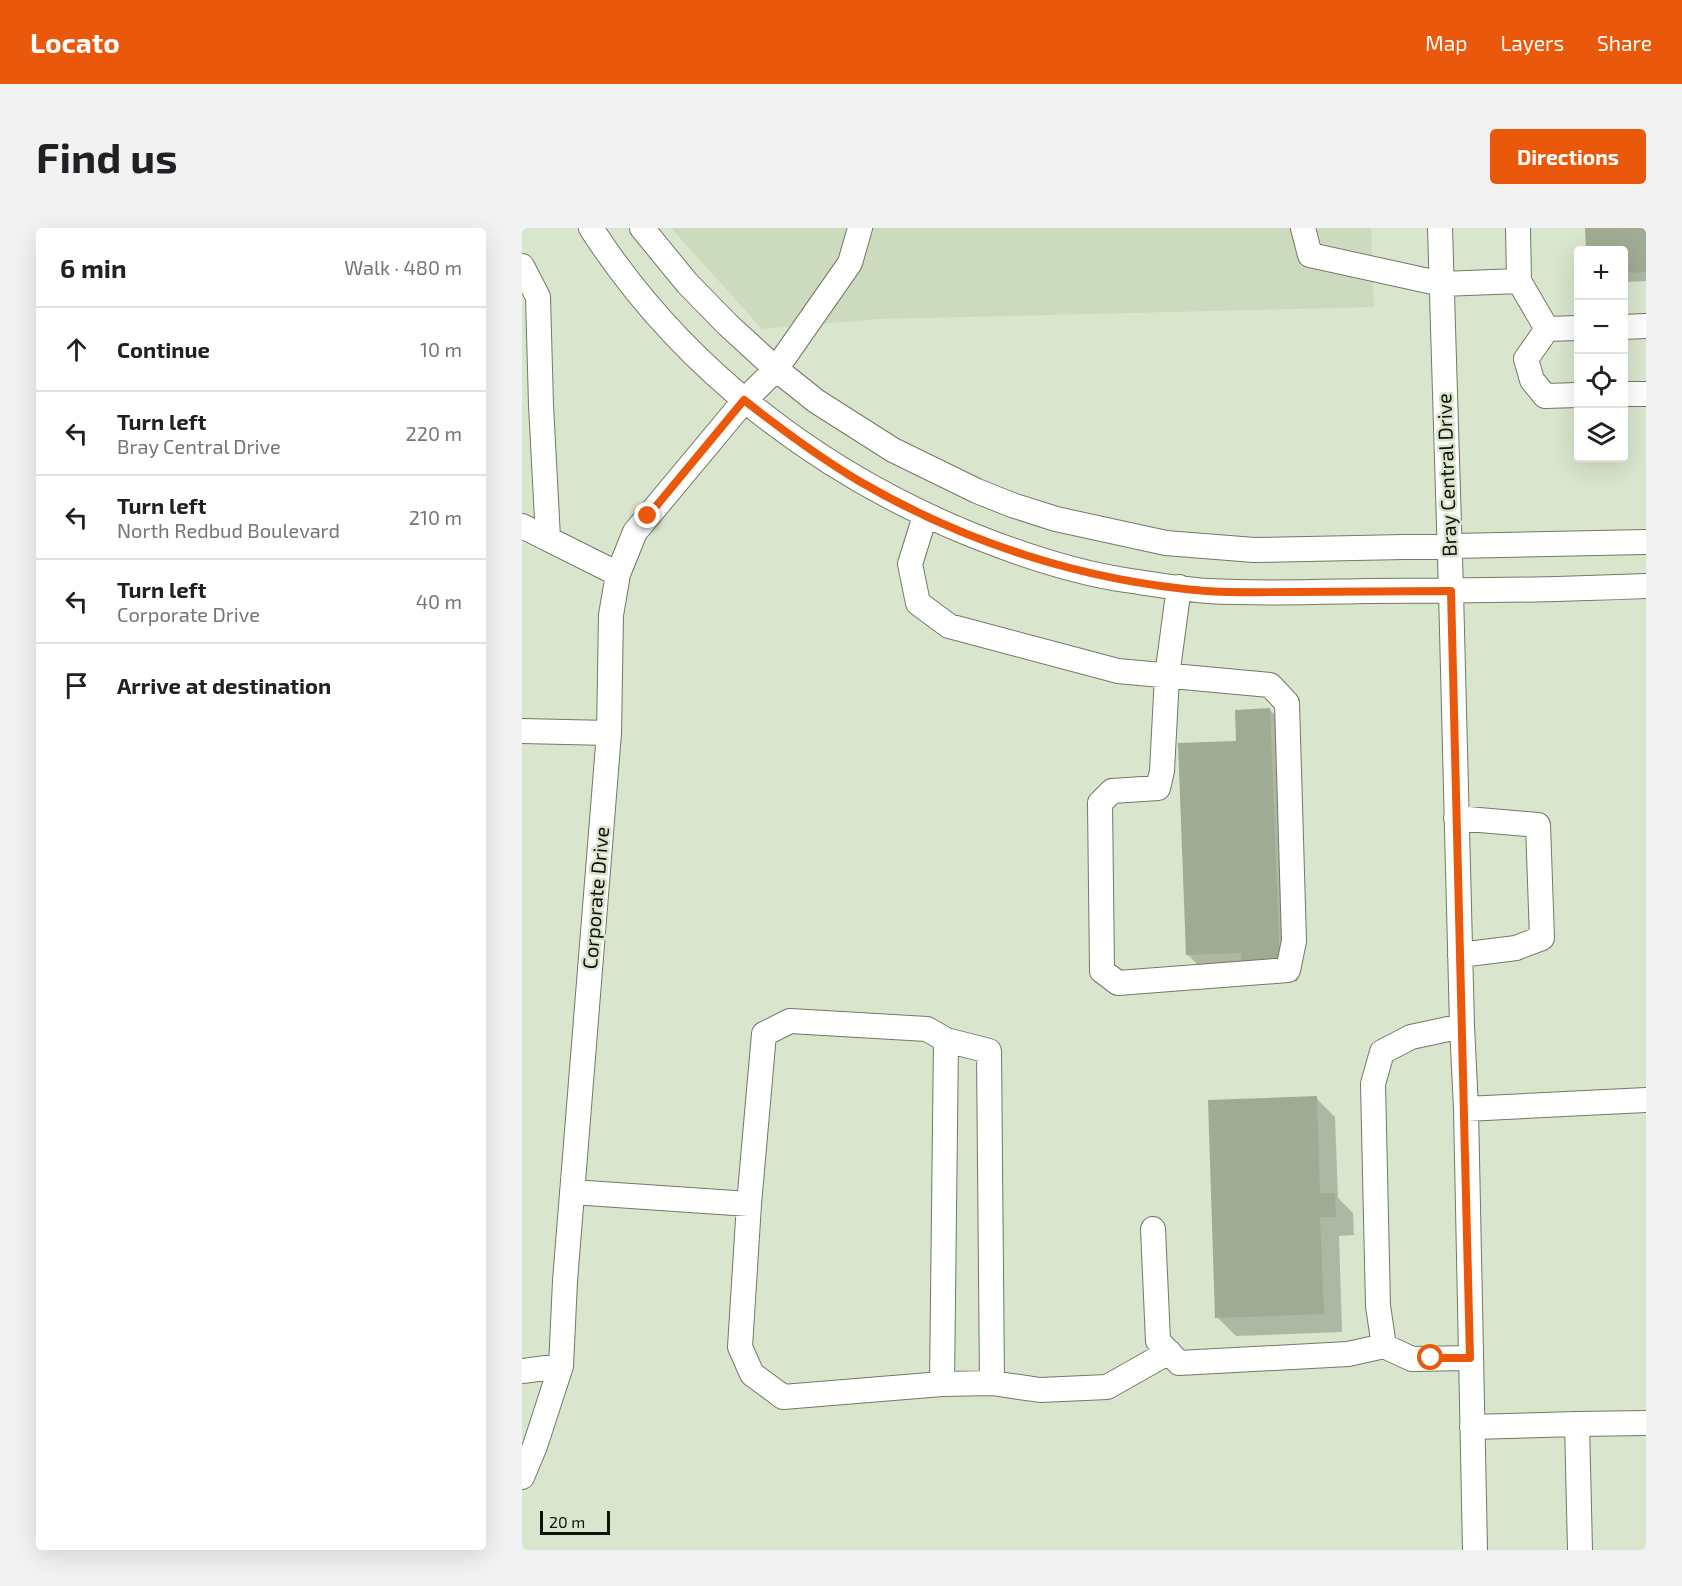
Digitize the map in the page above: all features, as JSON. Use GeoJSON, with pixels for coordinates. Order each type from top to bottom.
{"type":"FeatureCollection","features":[{"type":"Feature","properties":{"kind":"street"},"geometry":{"type":"LineString","coordinates":[[591,228],[653,311],[696,357],[744,400],[803,444],[849,475],[925,516],[1038,560],[1087,573],[1206,591],[1451,591],[1646,586]]}},
{"type":"Feature","properties":{"kind":"street"},"geometry":{"type":"LineString","coordinates":[[642,228],[687,283],[728,325],[776,369],[816,401],[893,450],[977,491],[1056,519],[1166,543],[1254,550],[1646,542]]}},
{"type":"Feature","properties":{"kind":"street","name":"Corporate Drive"},"geometry":{"type":"LineString","coordinates":[[522,1477],[535,1446],[561,1365],[572,1192],[609,733],[611,615],[618,574],[635,532],[744,400],[776,369],[850,263],[860,228]]}},
{"type":"Feature","properties":{"kind":"street"},"geometry":{"type":"LineString","coordinates":[[1303,228],[1310,255],[1442,284],[1519,281]]}},
{"type":"Feature","properties":{"kind":"street","name":"Bray Central Drive"},"geometry":{"type":"LineString","coordinates":[[1440,228],[1466,1109],[1475,1550]]}},
{"type":"Feature","properties":{"kind":"street"},"geometry":{"type":"LineString","coordinates":[[1518,228],[1519,281],[1547,329]]}},
{"type":"Feature","properties":{"kind":"street"},"geometry":{"type":"LineString","coordinates":[[522,266],[538,297],[548,538]]}},
{"type":"Feature","properties":{"kind":"street"},"geometry":{"type":"LineString","coordinates":[[1628,327],[1646,326]]}},
{"type":"Feature","properties":{"kind":"street"},"geometry":{"type":"LineString","coordinates":[[1547,329],[1574,328]]}},
{"type":"Feature","properties":{"kind":"street"},"geometry":{"type":"LineString","coordinates":[[1547,329],[1526,359],[1532,380],[1545,396],[1574,395]]}},
{"type":"Feature","properties":{"kind":"street"},"geometry":{"type":"LineString","coordinates":[[1628,394],[1646,394]]}},
{"type":"Feature","properties":{"kind":"street"},"geometry":{"type":"LineString","coordinates":[[925,516],[910,564],[918,603],[949,626],[1118,670],[1167,676],[1270,685],[1287,703],[1294,941],[1288,970],[1118,983],[1102,971],[1100,803],[1112,792],[1158,788],[1162,771],[1167,676],[1179,587]]}},
{"type":"Feature","properties":{"kind":"street"},"geometry":{"type":"LineString","coordinates":[[522,526],[618,574]]}},
{"type":"Feature","properties":{"kind":"street"},"geometry":{"type":"LineString","coordinates":[[522,731],[609,733]]}},
{"type":"Feature","properties":{"kind":"street"},"geometry":{"type":"LineString","coordinates":[[1456,818],[1538,825],[1542,938],[1516,948],[1460,955]]}},
{"type":"Feature","properties":{"kind":"street"},"geometry":{"type":"LineString","coordinates":[[992,1383],[989,1052],[946,1040],[927,1029],[790,1021],[764,1034],[749,1204],[740,1347],[752,1374],[783,1397],[942,1384],[992,1383],[1040,1390],[1107,1387],[1169,1352]]}},
{"type":"Feature","properties":{"kind":"street"},"geometry":{"type":"LineString","coordinates":[[1384,1346],[1378,1306],[1373,1084],[1382,1052],[1412,1037],[1462,1026]]}},
{"type":"Feature","properties":{"kind":"street"},"geometry":{"type":"LineString","coordinates":[[942,1384],[946,1040]]}},
{"type":"Feature","properties":{"kind":"street"},"geometry":{"type":"LineString","coordinates":[[1466,1109],[1646,1100]]}},
{"type":"Feature","properties":{"kind":"street"},"geometry":{"type":"LineString","coordinates":[[572,1192],[749,1204]]}},
{"type":"Feature","properties":{"kind":"street"},"geometry":{"type":"LineString","coordinates":[[1153,1229],[1158,1341],[1179,1363],[1348,1354],[1384,1346],[1412,1359],[1470,1358]]}},
{"type":"Feature","properties":{"kind":"street"},"geometry":{"type":"LineString","coordinates":[[522,1371],[561,1365]]}},
{"type":"Feature","properties":{"kind":"street"},"geometry":{"type":"LineString","coordinates":[[1472,1426],[1646,1423]]}},
{"type":"Feature","properties":{"kind":"street"},"geometry":{"type":"LineString","coordinates":[[1577,1424],[1580,1550]]}},
{"type":"Feature","properties":{"kind":"shaded area"},"geometry":{"type":"Polygon","coordinates":[[[671,228],[1371,228],[1374,307],[879,319],[762,329],[671,228]]]}},
{"type":"Feature","properties":{"kind":"building"},"geometry":{"type":"Polygon","coordinates":[[[1585,228],[1646,228],[1646,272],[1628,273],[1628,246],[1586,246],[1585,228]]]}},
{"type":"Feature","properties":{"kind":"building"},"geometry":{"type":"Polygon","coordinates":[[[1270,708],[1280,963],[1241,964],[1241,953],[1186,955],[1178,743],[1236,741],[1235,710],[1270,708]]]}},
{"type":"Feature","properties":{"kind":"building"},"geometry":{"type":"Polygon","coordinates":[[[1317,1096],[1320,1193],[1335,1193],[1336,1217],[1320,1217],[1324,1314],[1215,1318],[1208,1100],[1317,1096]]]}},
{"type":"Feature","properties":{"kind":"route"},"geometry":{"type":"LineString","coordinates":[[648,516],[744,400],[803,444],[859,481],[928,517],[1038,560],[1071,569],[1125,580],[1206,591],[1451,591],[1466,1109],[1470,1358],[1431,1358]]}}]}
